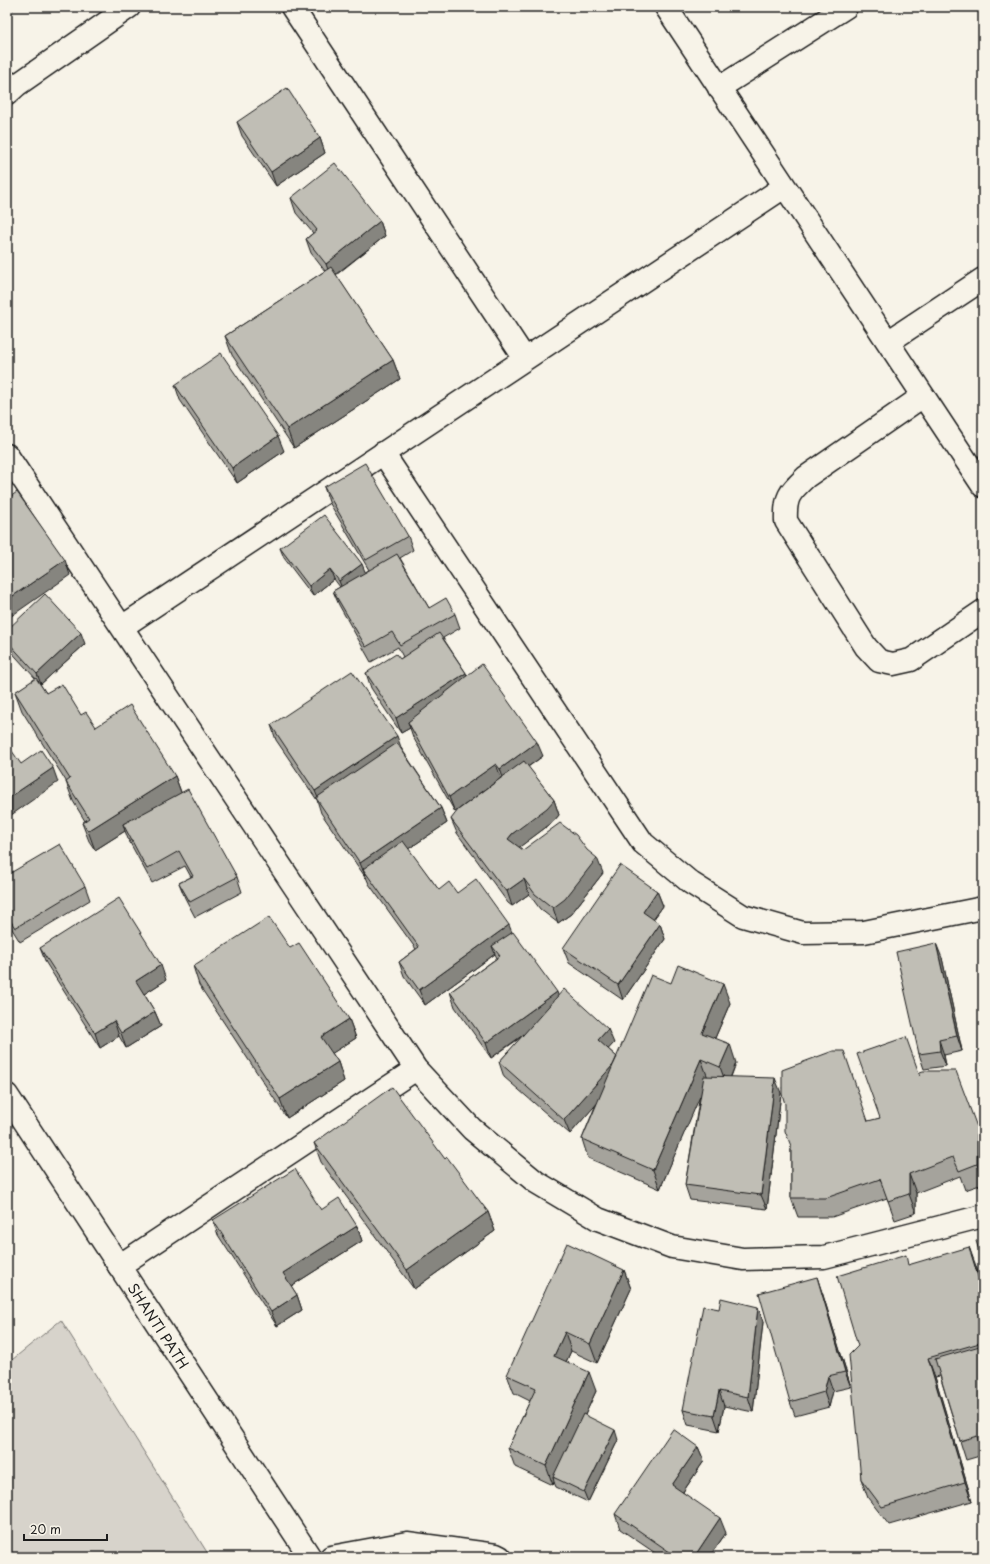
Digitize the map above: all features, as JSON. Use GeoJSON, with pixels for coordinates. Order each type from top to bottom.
{"type":"FeatureCollection","features":[{"type":"Feature","properties":{"kind":"street"},"geometry":{"type":"LineString","coordinates":[[7,94],[17,85],[129,7]]}},
{"type":"Feature","properties":{"kind":"street"},"geometry":{"type":"LineString","coordinates":[[292,7],[525,359]]}},
{"type":"Feature","properties":{"kind":"street"},"geometry":{"type":"LineString","coordinates":[[666,7],[983,486]]}},
{"type":"Feature","properties":{"kind":"street"},"geometry":{"type":"LineString","coordinates":[[719,88],[846,7]]}},
{"type":"Feature","properties":{"kind":"street"},"geometry":{"type":"LineString","coordinates":[[122,627],[784,187]]}},
{"type":"Feature","properties":{"kind":"street"},"geometry":{"type":"LineString","coordinates":[[888,342],[983,279]]}},
{"type":"Feature","properties":{"kind":"street"},"geometry":{"type":"LineString","coordinates":[[923,396],[806,477],[792,490],[785,505],[786,521],[866,647],[879,661],[894,664],[911,660],[983,611]]}},
{"type":"Feature","properties":{"kind":"street"},"geometry":{"type":"LineString","coordinates":[[383,453],[643,843],[691,883],[743,916],[803,933],[864,932],[983,908]]}},
{"type":"Feature","properties":{"kind":"street"},"geometry":{"type":"LineString","coordinates":[[7,455],[14,481],[122,627],[416,1069],[472,1130],[536,1182],[598,1219],[672,1247],[744,1259],[824,1257],[983,1216]]}},
{"type":"Feature","properties":{"kind":"street"},"geometry":{"type":"LineString","coordinates":[[119,1266],[416,1069]]}},
{"type":"Feature","properties":{"kind":"street","name":"SHANTI PATH"},"geometry":{"type":"LineString","coordinates":[[7,1095],[310,1557]]}},
{"type":"Feature","properties":{"kind":"street"},"geometry":{"type":"LineString","coordinates":[[331,1557],[407,1543],[496,1555],[500,1557]]}},
{"type":"Feature","properties":{"kind":"shaded area"},"geometry":{"type":"Polygon","coordinates":[[[61,1320],[210,1557],[7,1557],[7,1364],[61,1320]]]}},
{"type":"Feature","properties":{"kind":"building"},"geometry":{"type":"Polygon","coordinates":[[[287,88],[320,138],[271,172],[237,122],[287,88]]]}},
{"type":"Feature","properties":{"kind":"building"},"geometry":{"type":"Polygon","coordinates":[[[335,163],[380,221],[326,264],[306,239],[317,230],[291,198],[335,163]]]}},
{"type":"Feature","properties":{"kind":"building"},"geometry":{"type":"Polygon","coordinates":[[[331,267],[393,360],[287,429],[225,336],[331,267]]]}},
{"type":"Feature","properties":{"kind":"building"},"geometry":{"type":"Polygon","coordinates":[[[221,353],[278,436],[232,468],[175,385],[221,353]]]}},
{"type":"Feature","properties":{"kind":"building"},"geometry":{"type":"Polygon","coordinates":[[[365,463],[408,536],[366,560],[324,487],[365,463]]]}},
{"type":"Feature","properties":{"kind":"building"},"geometry":{"type":"Polygon","coordinates":[[[17,492],[65,560],[7,600],[7,499],[17,492]]]}},
{"type":"Feature","properties":{"kind":"building"},"geometry":{"type":"Polygon","coordinates":[[[324,515],[362,564],[339,581],[330,569],[309,586],[280,548],[324,515]]]}},
{"type":"Feature","properties":{"kind":"building"},"geometry":{"type":"Polygon","coordinates":[[[397,554],[429,608],[446,598],[455,614],[400,645],[392,632],[366,647],[333,591],[397,554]]]}},
{"type":"Feature","properties":{"kind":"building"},"geometry":{"type":"Polygon","coordinates":[[[45,594],[81,633],[37,674],[7,641],[7,630],[45,594]]]}},
{"type":"Feature","properties":{"kind":"building"},"geometry":{"type":"Polygon","coordinates":[[[439,633],[466,673],[396,718],[366,673],[396,654],[400,659],[439,633]]]}},
{"type":"Feature","properties":{"kind":"building"},"geometry":{"type":"Polygon","coordinates":[[[482,664],[537,742],[500,769],[496,764],[449,797],[408,722],[482,664]]]}},
{"type":"Feature","properties":{"kind":"building"},"geometry":{"type":"Polygon","coordinates":[[[352,671],[397,736],[315,791],[271,725],[352,671]]]}},
{"type":"Feature","properties":{"kind":"building"},"geometry":{"type":"Polygon","coordinates":[[[36,678],[46,693],[62,684],[81,715],[86,712],[96,727],[130,705],[175,776],[88,831],[82,823],[89,818],[66,782],[70,779],[15,692],[36,678]]]}},
{"type":"Feature","properties":{"kind":"building"},"geometry":{"type":"Polygon","coordinates":[[[397,743],[441,808],[360,863],[316,798],[397,743]]]}},
{"type":"Feature","properties":{"kind":"building"},"geometry":{"type":"Polygon","coordinates":[[[7,744],[21,764],[41,750],[53,768],[7,799],[7,744]]]}},
{"type":"Feature","properties":{"kind":"building"},"geometry":{"type":"Polygon","coordinates":[[[524,761],[554,800],[547,808],[512,834],[508,839],[523,850],[560,823],[576,835],[587,850],[597,858],[565,899],[553,908],[535,894],[524,879],[507,891],[503,888],[451,819],[458,810],[524,761]]]}},
{"type":"Feature","properties":{"kind":"building"},"geometry":{"type":"Polygon","coordinates":[[[188,789],[237,877],[190,902],[179,883],[193,876],[179,851],[147,869],[123,824],[188,789]]]}},
{"type":"Feature","properties":{"kind":"building"},"geometry":{"type":"Polygon","coordinates":[[[403,841],[439,890],[449,882],[457,893],[476,879],[509,925],[419,990],[399,962],[419,947],[363,869],[403,841]]]}},
{"type":"Feature","properties":{"kind":"building"},"geometry":{"type":"Polygon","coordinates":[[[60,844],[85,886],[15,928],[7,915],[7,875],[60,844]]]}},
{"type":"Feature","properties":{"kind":"building"},"geometry":{"type":"Polygon","coordinates":[[[620,865],[657,891],[643,912],[660,924],[618,985],[563,948],[620,865]]]}},
{"type":"Feature","properties":{"kind":"building"},"geometry":{"type":"Polygon","coordinates":[[[119,898],[161,965],[136,981],[155,1012],[121,1033],[114,1021],[95,1033],[40,948],[119,898]]]}},
{"type":"Feature","properties":{"kind":"building"},"geometry":{"type":"Polygon","coordinates":[[[269,917],[290,948],[299,943],[349,1019],[321,1037],[338,1062],[280,1099],[193,966],[269,917]]]}},
{"type":"Feature","properties":{"kind":"building"},"geometry":{"type":"Polygon","coordinates":[[[513,932],[557,992],[486,1043],[450,992],[500,956],[492,946],[513,932]]]}},
{"type":"Feature","properties":{"kind":"building"},"geometry":{"type":"Polygon","coordinates":[[[936,943],[957,1036],[939,1040],[940,1051],[919,1054],[896,952],[936,943]]]}},
{"type":"Feature","properties":{"kind":"building"},"geometry":{"type":"Polygon","coordinates":[[[678,965],[723,984],[702,1033],[730,1044],[720,1067],[701,1059],[653,1170],[582,1139],[651,975],[671,983],[678,965]]]}},
{"type":"Feature","properties":{"kind":"building"},"geometry":{"type":"Polygon","coordinates":[[[564,989],[608,1029],[598,1040],[617,1057],[613,1065],[564,1120],[499,1062],[564,989]]]}},
{"type":"Feature","properties":{"kind":"building"},"geometry":{"type":"Polygon","coordinates":[[[906,1037],[920,1076],[920,1072],[923,1071],[956,1071],[977,1127],[977,1164],[959,1171],[953,1157],[909,1174],[909,1194],[888,1201],[880,1179],[826,1198],[791,1198],[791,1146],[785,1131],[785,1104],[782,1094],[782,1070],[833,1051],[844,1051],[868,1121],[880,1118],[857,1054],[906,1037]]]}},
{"type":"Feature","properties":{"kind":"building"},"geometry":{"type":"Polygon","coordinates":[[[704,1076],[775,1078],[761,1195],[685,1185],[704,1076]]]}},
{"type":"Feature","properties":{"kind":"building"},"geometry":{"type":"Polygon","coordinates":[[[392,1087],[445,1159],[447,1157],[488,1212],[407,1270],[314,1143],[392,1087]]]}},
{"type":"Feature","properties":{"kind":"building"},"geometry":{"type":"Polygon","coordinates":[[[295,1169],[321,1210],[339,1198],[357,1226],[283,1273],[297,1295],[271,1312],[213,1220],[295,1169]]]}},
{"type":"Feature","properties":{"kind":"building"},"geometry":{"type":"Polygon","coordinates":[[[983,1239],[983,1263],[976,1241],[983,1239]]]}},
{"type":"Feature","properties":{"kind":"building"},"geometry":{"type":"Polygon","coordinates":[[[567,1243],[624,1270],[590,1344],[565,1332],[554,1356],[589,1372],[546,1466],[508,1448],[536,1388],[507,1375],[567,1243]]]}},
{"type":"Feature","properties":{"kind":"building"},"geometry":{"type":"Polygon","coordinates":[[[969,1247],[983,1293],[983,1342],[928,1358],[965,1482],[882,1507],[861,1479],[849,1355],[858,1346],[837,1276],[906,1255],[908,1265],[969,1247]]]}},
{"type":"Feature","properties":{"kind":"building"},"geometry":{"type":"Polygon","coordinates":[[[817,1277],[845,1372],[828,1376],[824,1392],[790,1402],[759,1293],[817,1277]]]}},
{"type":"Feature","properties":{"kind":"building"},"geometry":{"type":"Polygon","coordinates":[[[721,1298],[758,1307],[748,1397],[719,1391],[714,1416],[683,1410],[703,1306],[719,1309],[721,1298]]]}},
{"type":"Feature","properties":{"kind":"building"},"geometry":{"type":"Polygon","coordinates":[[[983,1345],[983,1456],[977,1436],[960,1441],[935,1359],[983,1345]]]}},
{"type":"Feature","properties":{"kind":"building"},"geometry":{"type":"Polygon","coordinates":[[[583,1414],[615,1430],[584,1492],[553,1477],[583,1414]]]}},
{"type":"Feature","properties":{"kind":"building"},"geometry":{"type":"Polygon","coordinates":[[[673,1429],[698,1447],[672,1485],[720,1518],[694,1557],[677,1557],[615,1514],[673,1429]]]}}]}
